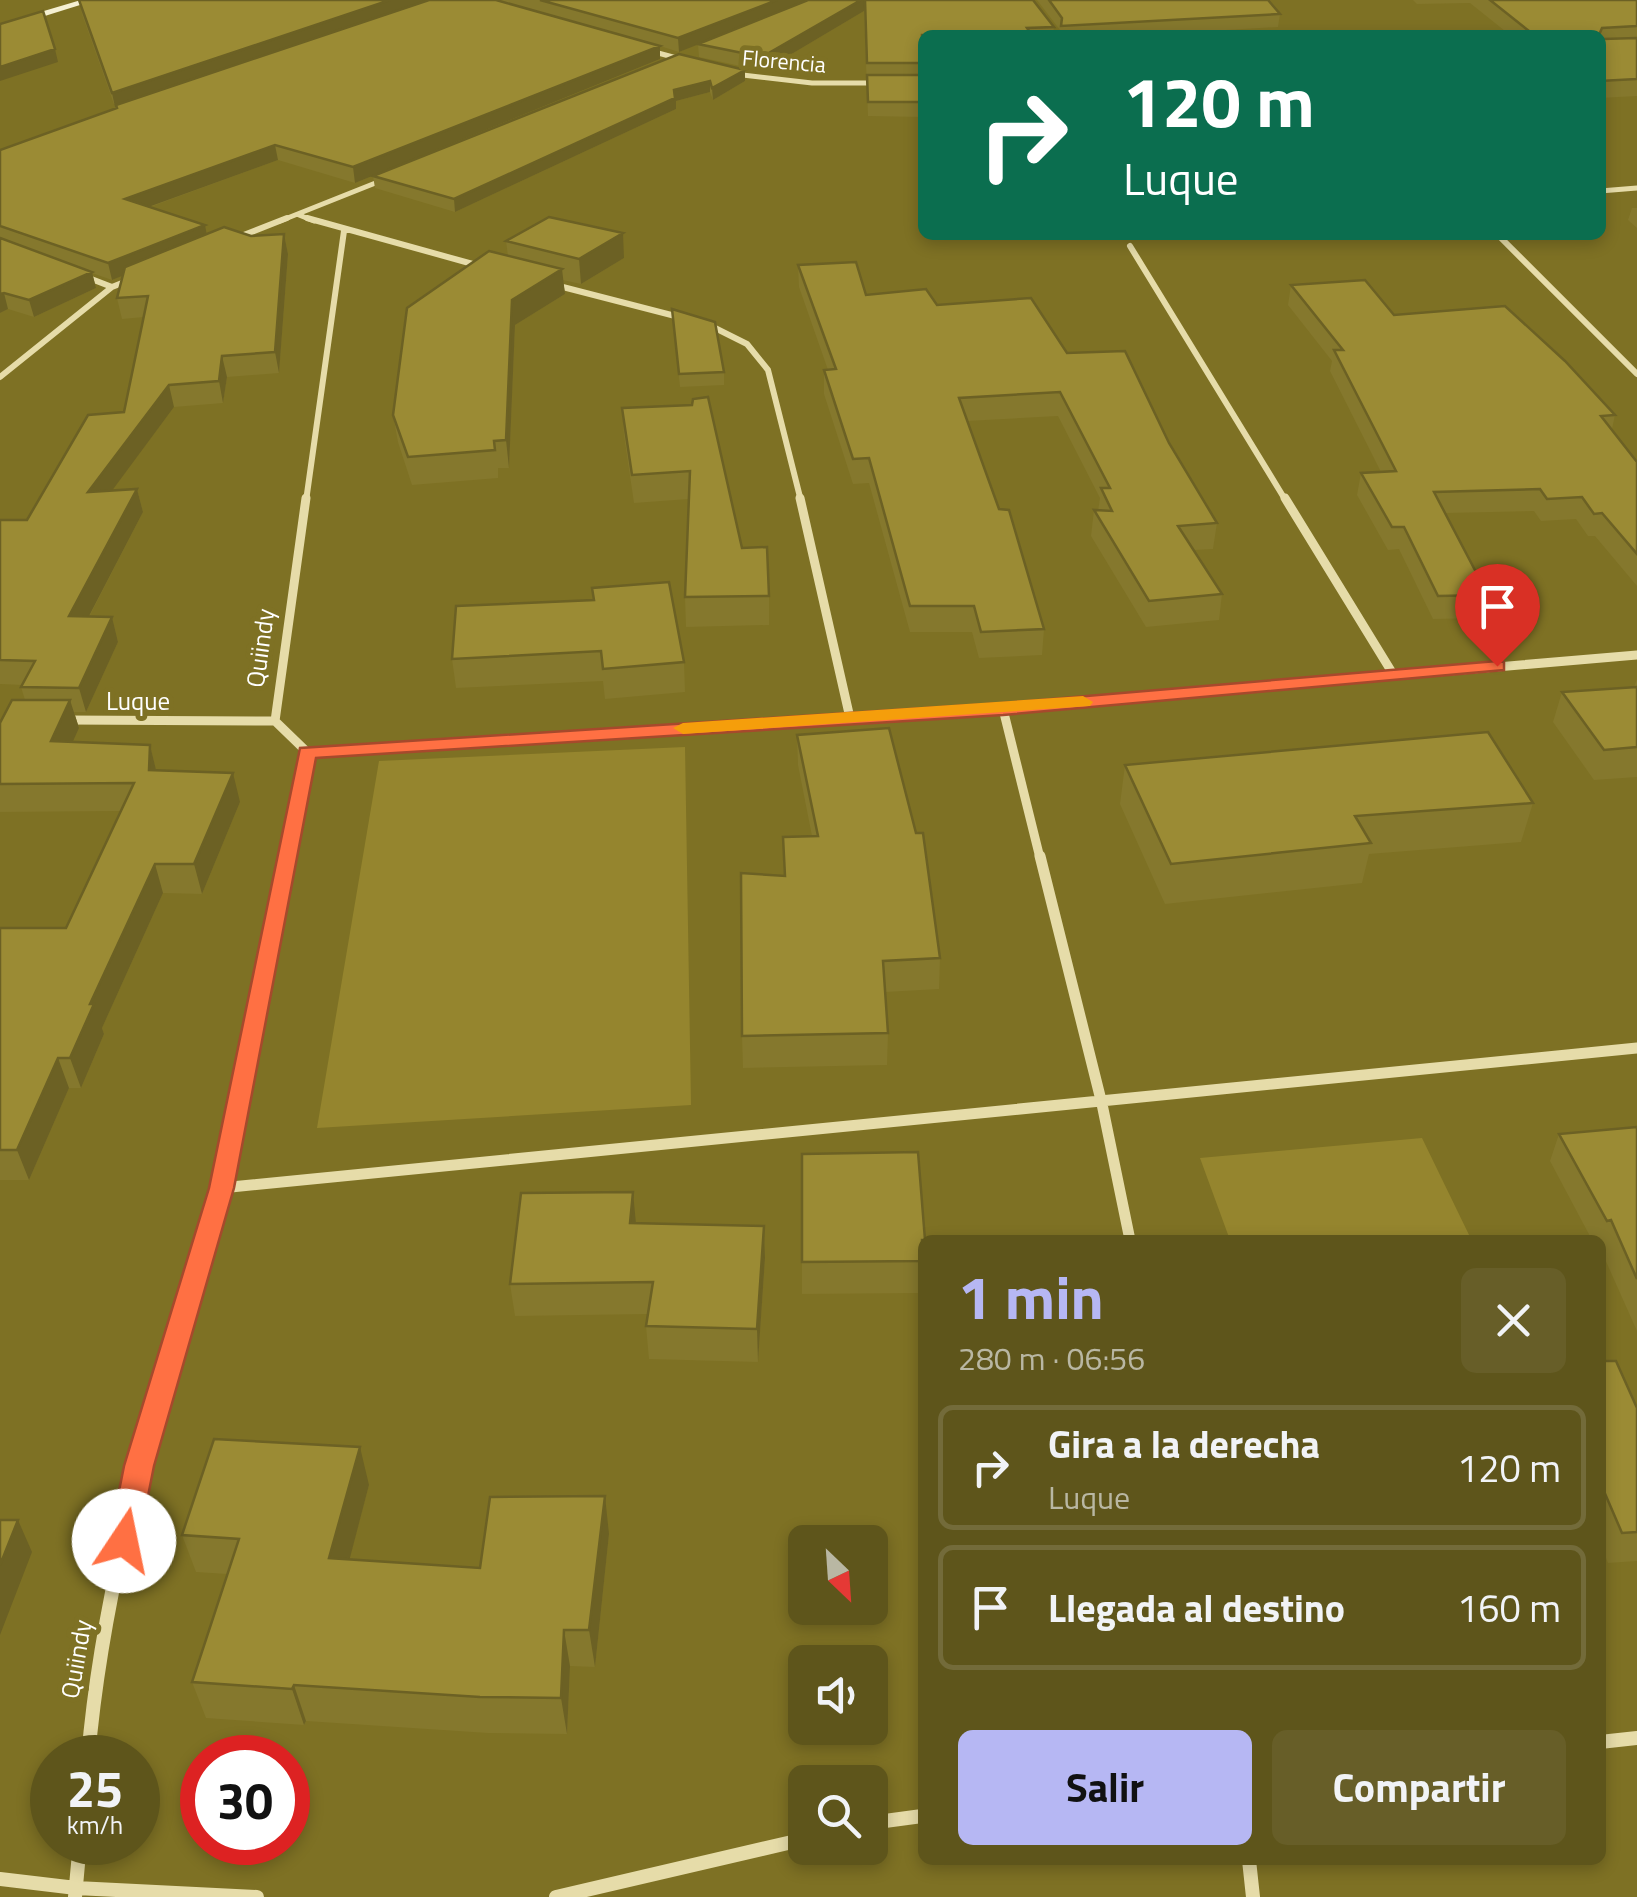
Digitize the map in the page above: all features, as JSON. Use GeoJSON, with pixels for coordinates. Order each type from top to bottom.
{"type":"FeatureCollection","features":[{"type":"Feature","properties":{"kind":"street"},"geometry":{"type":"LineString","coordinates":[[0,27],[91,0]]}},
{"type":"Feature","properties":{"kind":"street"},"geometry":{"type":"LineString","coordinates":[[643,48],[697,64]]}},
{"type":"Feature","properties":{"kind":"street"},"geometry":{"type":"LineString","coordinates":[[662,67],[698,52]]}},
{"type":"Feature","properties":{"kind":"street","name":"Florencia"},"geometry":{"type":"LineString","coordinates":[[730,73],[812,83],[883,83]]}},
{"type":"Feature","properties":{"kind":"street"},"geometry":{"type":"LineString","coordinates":[[230,240],[389,178]]}},
{"type":"Feature","properties":{"kind":"street"},"geometry":{"type":"LineString","coordinates":[[1606,191],[1637,188]]}},
{"type":"Feature","properties":{"kind":"street"},"geometry":{"type":"LineString","coordinates":[[298,214],[344,231],[496,270]]}},
{"type":"Feature","properties":{"kind":"street","name":"Quiindy"},"geometry":{"type":"LineString","coordinates":[[90,1735],[94,1690],[139,1466],[222,1188],[307,752],[275,721],[344,231]]}},
{"type":"Feature","properties":{"kind":"street"},"geometry":{"type":"LineString","coordinates":[[1503,240],[1637,374]]}},
{"type":"Feature","properties":{"kind":"street"},"geometry":{"type":"LineString","coordinates":[[1130,246],[1392,674]]}},
{"type":"Feature","properties":{"kind":"street"},"geometry":{"type":"LineString","coordinates":[[74,273],[112,286]]}},
{"type":"Feature","properties":{"kind":"street"},"geometry":{"type":"LineString","coordinates":[[0,377],[112,286],[146,274]]}},
{"type":"Feature","properties":{"kind":"street"},"geometry":{"type":"LineString","coordinates":[[553,284],[705,324],[744,339],[763,358],[774,383],[850,718]]}},
{"type":"Feature","properties":{"kind":"street"},"geometry":{"type":"LineString","coordinates":[[307,752],[1003,709],[1637,655]]}},
{"type":"Feature","properties":{"kind":"street"},"geometry":{"type":"LineString","coordinates":[[1003,709],[1102,1104],[1129,1235]]}},
{"type":"Feature","properties":{"kind":"street","name":"Luque"},"geometry":{"type":"LineString","coordinates":[[59,720],[275,721]]}},
{"type":"Feature","properties":{"kind":"street"},"geometry":{"type":"LineString","coordinates":[[222,1188],[1102,1104],[1637,1048]]}},
{"type":"Feature","properties":{"kind":"street"},"geometry":{"type":"LineString","coordinates":[[1606,1741],[1637,1738]]}},
{"type":"Feature","properties":{"kind":"street"},"geometry":{"type":"LineString","coordinates":[[888,1821],[918,1817]]}},
{"type":"Feature","properties":{"kind":"street"},"geometry":{"type":"LineString","coordinates":[[556,1897],[788,1842]]}},
{"type":"Feature","properties":{"kind":"street"},"geometry":{"type":"LineString","coordinates":[[76,1892],[78,1865]]}},
{"type":"Feature","properties":{"kind":"street"},"geometry":{"type":"LineString","coordinates":[[1249,1865],[1252,1897]]}},
{"type":"Feature","properties":{"kind":"street"},"geometry":{"type":"LineString","coordinates":[[0,1878],[76,1892],[257,1897]]}},
{"type":"Feature","properties":{"kind":"shaded area"},"geometry":{"type":"Polygon","coordinates":[[[685,747],[691,1105],[317,1128],[379,761],[685,747]]]}},
{"type":"Feature","properties":{"kind":"shaded area"},"geometry":{"type":"Polygon","coordinates":[[[1422,1138],[1469,1235],[1228,1235],[1200,1158],[1422,1138]]]}},
{"type":"Feature","properties":{"kind":"building"},"geometry":{"type":"Polygon","coordinates":[[[79,0],[390,0],[112,93],[79,0]]]}},
{"type":"Feature","properties":{"kind":"building"},"geometry":{"type":"Polygon","coordinates":[[[429,0],[496,0],[660,46],[353,167],[275,145],[125,199],[205,225],[108,263],[0,226],[0,150],[117,108],[116,105],[429,0]]]}},
{"type":"Feature","properties":{"kind":"building"},"geometry":{"type":"Polygon","coordinates":[[[540,0],[777,0],[678,38],[540,0]]]}},
{"type":"Feature","properties":{"kind":"building"},"geometry":{"type":"Polygon","coordinates":[[[808,0],[861,0],[762,57],[698,44],[808,0]]]}},
{"type":"Feature","properties":{"kind":"building"},"geometry":{"type":"Polygon","coordinates":[[[865,0],[1033,0],[1054,27],[918,30],[918,63],[867,63],[865,0]]]}},
{"type":"Feature","properties":{"kind":"building"},"geometry":{"type":"Polygon","coordinates":[[[1049,0],[1268,0],[1280,14],[1061,26],[1062,18],[1049,0]]]}},
{"type":"Feature","properties":{"kind":"building"},"geometry":{"type":"Polygon","coordinates":[[[1490,0],[1637,0],[1637,26],[1528,30],[1490,0]]]}},
{"type":"Feature","properties":{"kind":"building"},"geometry":{"type":"Polygon","coordinates":[[[43,11],[55,49],[0,67],[0,24],[43,11]]]}},
{"type":"Feature","properties":{"kind":"building"},"geometry":{"type":"Polygon","coordinates":[[[1637,38],[1637,79],[1606,81],[1606,39],[1637,38]]]}},
{"type":"Feature","properties":{"kind":"building"},"geometry":{"type":"Polygon","coordinates":[[[679,54],[745,70],[712,88],[710,81],[674,90],[675,98],[454,199],[373,176],[679,54]]]}},
{"type":"Feature","properties":{"kind":"building"},"geometry":{"type":"Polygon","coordinates":[[[867,75],[918,75],[918,102],[868,102],[867,75]]]}},
{"type":"Feature","properties":{"kind":"building"},"geometry":{"type":"Polygon","coordinates":[[[549,217],[623,233],[579,259],[506,241],[549,217]]]}},
{"type":"Feature","properties":{"kind":"building"},"geometry":{"type":"Polygon","coordinates":[[[224,227],[251,236],[284,234],[275,352],[222,356],[219,381],[169,385],[88,492],[137,489],[69,616],[112,617],[79,688],[21,687],[35,661],[0,660],[0,520],[27,520],[88,415],[124,412],[148,296],[117,298],[125,267],[224,227]]]}},
{"type":"Feature","properties":{"kind":"building"},"geometry":{"type":"Polygon","coordinates":[[[0,238],[92,272],[29,300],[0,294],[0,238]]]}},
{"type":"Feature","properties":{"kind":"building"},"geometry":{"type":"Polygon","coordinates":[[[489,251],[562,269],[512,300],[506,440],[494,441],[495,450],[408,457],[393,415],[407,308],[489,251]]]}},
{"type":"Feature","properties":{"kind":"building"},"geometry":{"type":"Polygon","coordinates":[[[856,262],[866,295],[926,289],[937,305],[1031,298],[1067,353],[1125,351],[1169,443],[1217,523],[1178,526],[1222,594],[1149,601],[1094,510],[1112,511],[1101,488],[1110,488],[1060,392],[959,398],[999,509],[1009,510],[1044,629],[981,632],[974,606],[910,606],[869,458],[853,459],[824,370],[836,369],[798,265],[856,262]]]}},
{"type":"Feature","properties":{"kind":"building"},"geometry":{"type":"Polygon","coordinates":[[[1365,280],[1394,315],[1505,306],[1565,361],[1615,415],[1601,416],[1637,462],[1637,554],[1602,513],[1594,514],[1582,497],[1547,499],[1540,489],[1434,492],[1488,595],[1438,596],[1404,527],[1392,527],[1361,473],[1396,471],[1334,350],[1343,350],[1291,285],[1365,280]]]}},
{"type":"Feature","properties":{"kind":"building"},"geometry":{"type":"Polygon","coordinates":[[[672,309],[715,322],[724,372],[679,374],[672,309]]]}},
{"type":"Feature","properties":{"kind":"building"},"geometry":{"type":"Polygon","coordinates":[[[708,397],[742,548],[767,547],[769,596],[685,597],[690,471],[632,475],[622,408],[692,405],[693,399],[708,397]]]}},
{"type":"Feature","properties":{"kind":"building"},"geometry":{"type":"Polygon","coordinates":[[[669,582],[684,662],[603,669],[601,651],[452,659],[456,606],[594,600],[592,588],[669,582]]]}},
{"type":"Feature","properties":{"kind":"building"},"geometry":{"type":"Polygon","coordinates":[[[1637,687],[1637,747],[1604,750],[1562,692],[1637,687]]]}},
{"type":"Feature","properties":{"kind":"building"},"geometry":{"type":"Polygon","coordinates":[[[12,700],[70,700],[51,741],[150,745],[149,770],[233,773],[194,864],[155,864],[90,1004],[94,1004],[70,1058],[58,1058],[17,1150],[0,1150],[0,928],[66,928],[134,783],[0,784],[0,723],[12,700]]]}},
{"type":"Feature","properties":{"kind":"building"},"geometry":{"type":"Polygon","coordinates":[[[889,728],[916,833],[923,833],[940,958],[883,961],[888,1033],[742,1036],[741,873],[785,876],[783,837],[818,836],[797,735],[889,728]]]}},
{"type":"Feature","properties":{"kind":"building"},"geometry":{"type":"Polygon","coordinates":[[[1488,732],[1533,803],[1355,816],[1371,843],[1171,864],[1125,765],[1488,732]]]}},
{"type":"Feature","properties":{"kind":"building"},"geometry":{"type":"Polygon","coordinates":[[[1637,1127],[1637,1279],[1611,1220],[1607,1221],[1559,1134],[1637,1127]]]}},
{"type":"Feature","properties":{"kind":"building"},"geometry":{"type":"Polygon","coordinates":[[[918,1152],[925,1235],[918,1235],[918,1261],[802,1262],[802,1154],[918,1152]]]}},
{"type":"Feature","properties":{"kind":"building"},"geometry":{"type":"Polygon","coordinates":[[[633,1192],[630,1223],[764,1226],[757,1329],[646,1326],[653,1282],[510,1284],[521,1193],[633,1192]]]}},
{"type":"Feature","properties":{"kind":"building"},"geometry":{"type":"Polygon","coordinates":[[[1606,1361],[1616,1361],[1637,1408],[1637,1532],[1622,1533],[1606,1496],[1606,1361]]]}},
{"type":"Feature","properties":{"kind":"building"},"geometry":{"type":"Polygon","coordinates":[[[214,1439],[360,1447],[329,1558],[480,1568],[490,1497],[605,1496],[589,1630],[564,1630],[561,1698],[192,1682],[239,1539],[182,1535],[214,1439]]]}},
{"type":"Feature","properties":{"kind":"building"},"geometry":{"type":"Polygon","coordinates":[[[0,1520],[18,1520],[0,1565],[0,1520]]]}},
{"type":"Feature","properties":{"kind":"slow traffic"},"geometry":{"type":"LineString","coordinates":[[683,728],[1083,702]]}},
{"type":"Feature","properties":{"kind":"route"},"geometry":{"type":"LineString","coordinates":[[124,1541],[139,1466],[222,1188],[307,752],[1003,709],[1497,666]]}}]}
